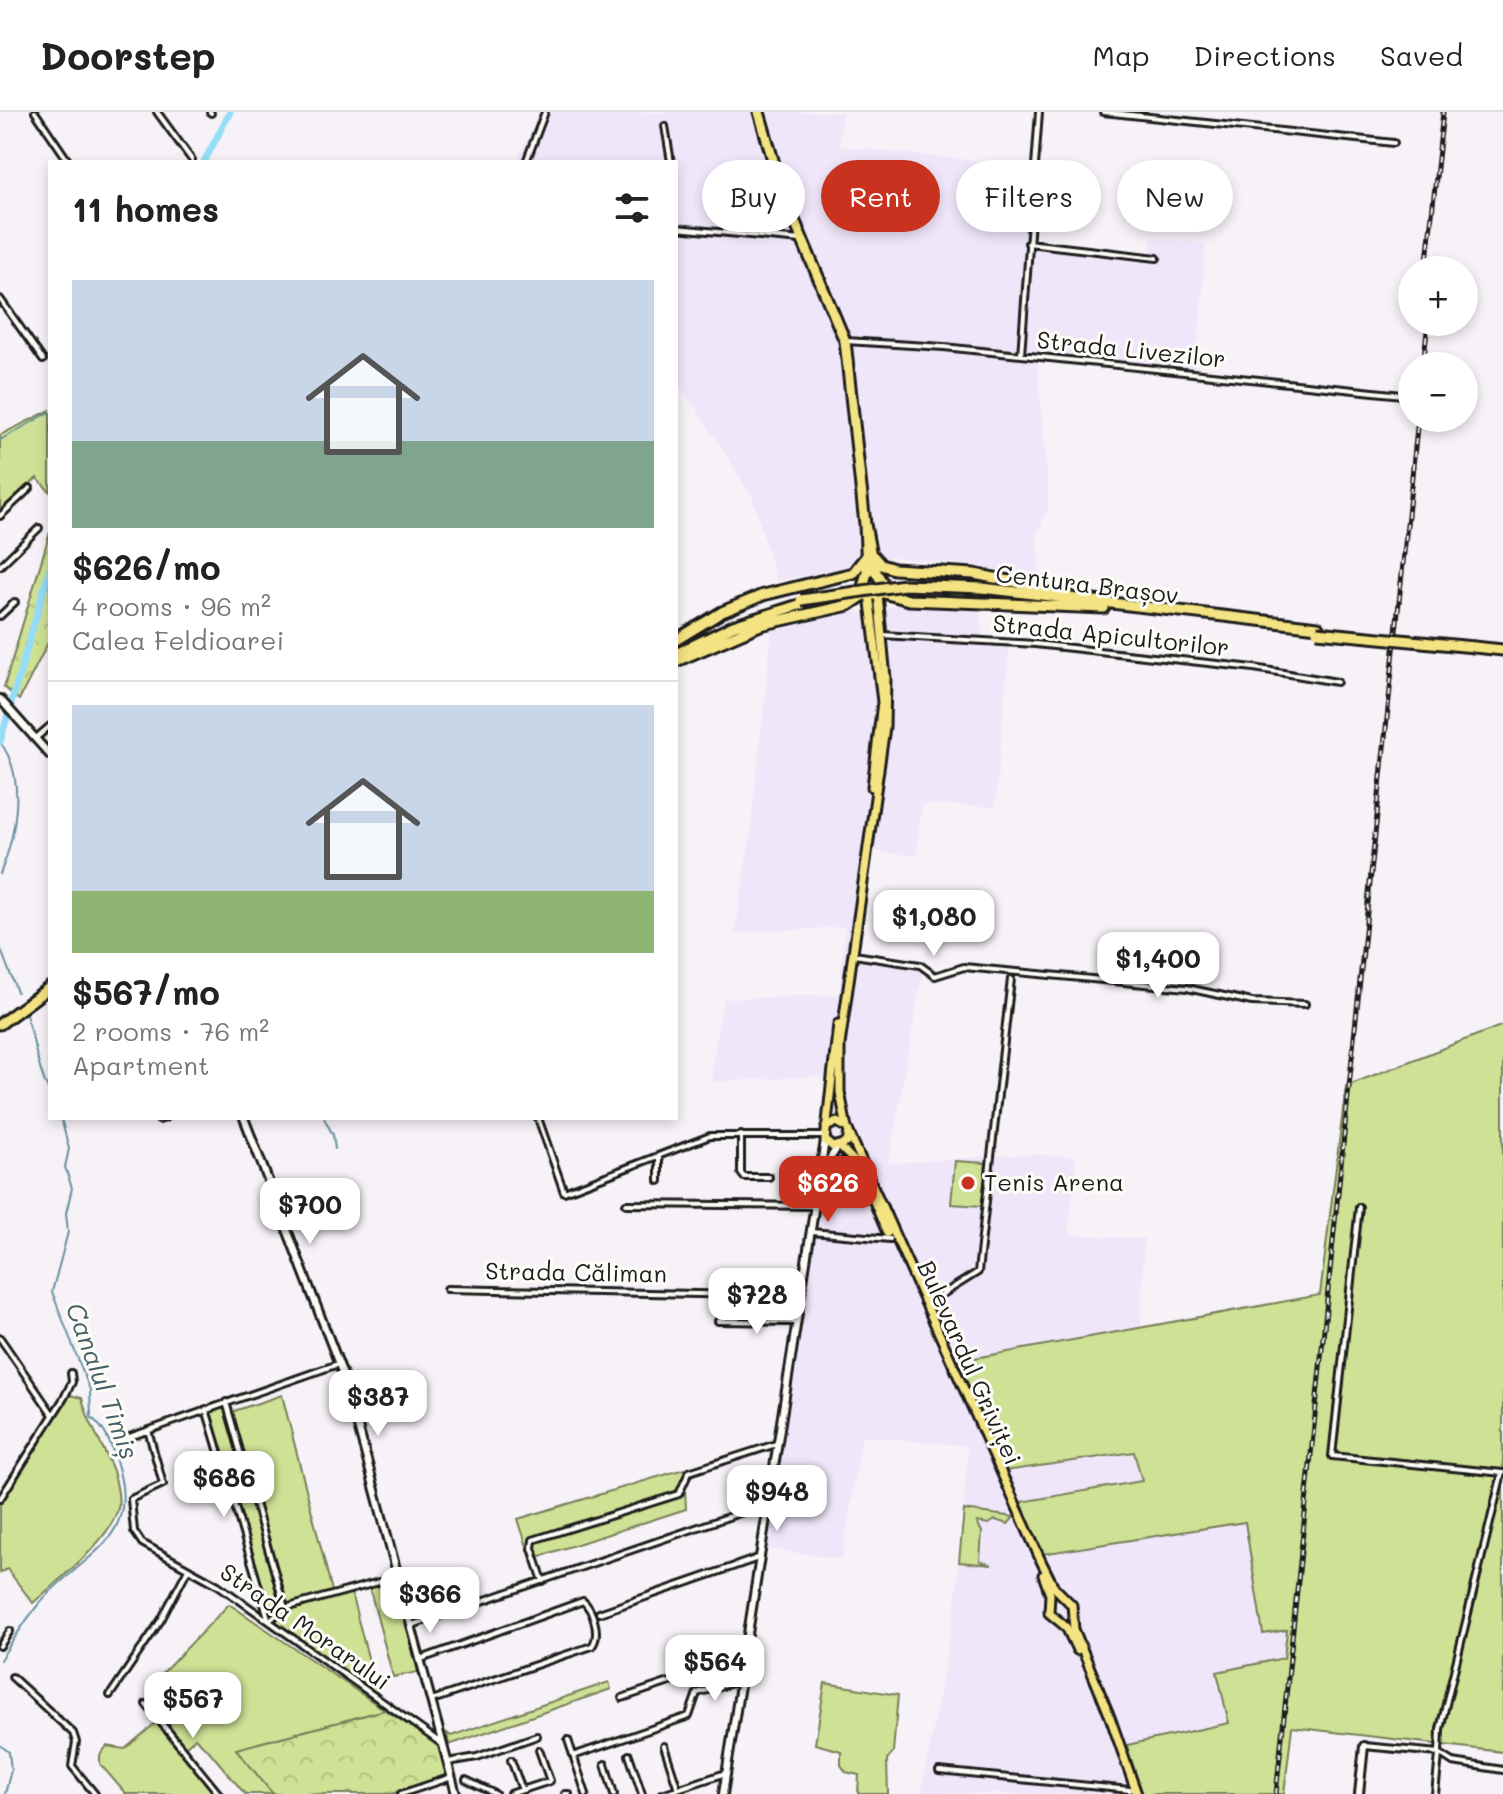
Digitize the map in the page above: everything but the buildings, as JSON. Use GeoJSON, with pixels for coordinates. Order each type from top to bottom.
{"type":"FeatureCollection","features":[{"type":"Feature","properties":{"kind":"highway"},"geometry":{"type":"LineString","coordinates":[[759,112],[774,168],[845,341],[872,586]]}},
{"type":"Feature","properties":{"kind":"highway"},"geometry":{"type":"LineString","coordinates":[[868,552],[881,565],[900,570],[960,572],[1104,605]]}},
{"type":"Feature","properties":{"kind":"highway"},"geometry":{"type":"LineString","coordinates":[[678,639],[722,612],[763,595],[844,576],[861,567],[868,552]]}},
{"type":"Feature","properties":{"kind":"highway"},"geometry":{"type":"LineString","coordinates":[[678,660],[760,625],[849,605],[872,586],[900,570]]}},
{"type":"Feature","properties":{"kind":"highway"},"geometry":{"type":"LineString","coordinates":[[844,576],[909,600],[1104,605]]}},
{"type":"Feature","properties":{"kind":"highway","name":"Centura Brașov"},"geometry":{"type":"LineString","coordinates":[[678,650],[731,622],[802,602],[904,585],[1503,648]]}},
{"type":"Feature","properties":{"kind":"highway"},"geometry":{"type":"LineString","coordinates":[[0,1018],[48,985]]}},
{"type":"Feature","properties":{"kind":"highway"},"geometry":{"type":"LineString","coordinates":[[0,1024],[48,986]]}},
{"type":"Feature","properties":{"kind":"main road"},"geometry":{"type":"LineString","coordinates":[[839,1148],[847,1143],[848,1129],[839,1061],[886,719],[881,635],[872,586]]}},
{"type":"Feature","properties":{"kind":"main road"},"geometry":{"type":"LineString","coordinates":[[876,612],[890,601],[909,600]]}},
{"type":"Feature","properties":{"kind":"main road"},"geometry":{"type":"LineString","coordinates":[[849,605],[860,604],[876,612]]}},
{"type":"Feature","properties":{"kind":"main road"},"geometry":{"type":"LineString","coordinates":[[825,1134],[880,727],[876,612]]}},
{"type":"Feature","properties":{"kind":"main road"},"geometry":{"type":"LineString","coordinates":[[825,1134],[837,1122],[848,1129]]}},
{"type":"Feature","properties":{"kind":"main road","name":"Bulevardul Griviței"},"geometry":{"type":"LineString","coordinates":[[848,1129],[890,1239],[1049,1589],[1050,1602]]}},
{"type":"Feature","properties":{"kind":"main road","name":"Bulevardul Griviței"},"geometry":{"type":"LineString","coordinates":[[825,1134],[862,1167],[1041,1561],[1054,1587],[1064,1596]]}},
{"type":"Feature","properties":{"kind":"main road"},"geometry":{"type":"LineString","coordinates":[[1064,1596],[1072,1605],[1070,1615],[1133,1793],[1076,1646],[1066,1627],[1049,1613],[1050,1602],[1064,1596]]}},
{"type":"Feature","properties":{"kind":"main road"},"geometry":{"type":"LineString","coordinates":[[1057,1620],[1070,1615]]}},
{"type":"Feature","properties":{"kind":"street"},"geometry":{"type":"LineString","coordinates":[[35,112],[68,160]]}},
{"type":"Feature","properties":{"kind":"street"},"geometry":{"type":"LineString","coordinates":[[157,112],[192,160]]}},
{"type":"Feature","properties":{"kind":"street"},"geometry":{"type":"LineString","coordinates":[[527,160],[545,112]]}},
{"type":"Feature","properties":{"kind":"street"},"geometry":{"type":"LineString","coordinates":[[1021,355],[1039,112]]}},
{"type":"Feature","properties":{"kind":"street"},"geometry":{"type":"LineString","coordinates":[[1103,112],[1394,143]]}},
{"type":"Feature","properties":{"kind":"street"},"geometry":{"type":"LineString","coordinates":[[665,126],[671,160]]}},
{"type":"Feature","properties":{"kind":"street"},"geometry":{"type":"LineString","coordinates":[[678,228],[802,240]]}},
{"type":"Feature","properties":{"kind":"street"},"geometry":{"type":"LineString","coordinates":[[1028,243],[1157,258]]}},
{"type":"Feature","properties":{"kind":"street"},"geometry":{"type":"LineString","coordinates":[[0,299],[43,360]]}},
{"type":"Feature","properties":{"kind":"street","name":"Strada Livezilor"},"geometry":{"type":"LineString","coordinates":[[845,341],[1021,355],[1398,395]]}},
{"type":"Feature","properties":{"kind":"street"},"geometry":{"type":"LineString","coordinates":[[0,516],[30,488]]}},
{"type":"Feature","properties":{"kind":"street"},"geometry":{"type":"LineString","coordinates":[[0,566],[39,528]]}},
{"type":"Feature","properties":{"kind":"street"},"geometry":{"type":"LineString","coordinates":[[0,616],[15,602]]}},
{"type":"Feature","properties":{"kind":"street","name":"Strada Apicultorilor"},"geometry":{"type":"LineString","coordinates":[[881,635],[1035,644],[1254,668],[1337,682]]}},
{"type":"Feature","properties":{"kind":"street"},"geometry":{"type":"LineString","coordinates":[[0,699],[48,753]]}},
{"type":"Feature","properties":{"kind":"street"},"geometry":{"type":"LineString","coordinates":[[36,738],[48,728]]}},
{"type":"Feature","properties":{"kind":"street"},"geometry":{"type":"LineString","coordinates":[[852,954],[920,965],[935,976],[960,967],[1187,988],[1252,1002],[1305,1004]]}},
{"type":"Feature","properties":{"kind":"street","name":"Bulevardul Griviței"},"geometry":{"type":"LineString","coordinates":[[925,1305],[978,1272],[1011,979]]}},
{"type":"Feature","properties":{"kind":"street"},"geometry":{"type":"LineString","coordinates":[[245,1120],[339,1364],[456,1794]]}},
{"type":"Feature","properties":{"kind":"street"},"geometry":{"type":"LineString","coordinates":[[539,1120],[564,1192],[703,1138],[825,1134],[723,1794]]}},
{"type":"Feature","properties":{"kind":"street"},"geometry":{"type":"LineString","coordinates":[[741,1135],[741,1173],[744,1177],[769,1177]]}},
{"type":"Feature","properties":{"kind":"street"},"geometry":{"type":"LineString","coordinates":[[819,1175],[839,1148]]}},
{"type":"Feature","properties":{"kind":"street"},"geometry":{"type":"LineString","coordinates":[[659,1155],[659,1181]]}},
{"type":"Feature","properties":{"kind":"street"},"geometry":{"type":"LineString","coordinates":[[819,1175],[837,1163],[862,1167]]}},
{"type":"Feature","properties":{"kind":"street"},"geometry":{"type":"LineString","coordinates":[[626,1204],[815,1206]]}},
{"type":"Feature","properties":{"kind":"street"},"geometry":{"type":"LineString","coordinates":[[1359,1207],[1332,1456],[1502,1473],[1440,1729],[1435,1794]]}},
{"type":"Feature","properties":{"kind":"street"},"geometry":{"type":"LineString","coordinates":[[811,1232],[890,1239]]}},
{"type":"Feature","properties":{"kind":"street","name":"Strada Căliman"},"geometry":{"type":"LineString","coordinates":[[447,1289],[801,1296]]}},
{"type":"Feature","properties":{"kind":"street"},"geometry":{"type":"LineString","coordinates":[[718,1321],[797,1322]]}},
{"type":"Feature","properties":{"kind":"street"},"geometry":{"type":"LineString","coordinates":[[0,1338],[54,1416]]}},
{"type":"Feature","properties":{"kind":"street"},"geometry":{"type":"LineString","coordinates":[[121,1440],[339,1364]]}},
{"type":"Feature","properties":{"kind":"street"},"geometry":{"type":"LineString","coordinates":[[0,1499],[54,1416],[72,1382],[71,1373]]}},
{"type":"Feature","properties":{"kind":"street"},"geometry":{"type":"LineString","coordinates":[[226,1402],[285,1608]]}},
{"type":"Feature","properties":{"kind":"street"},"geometry":{"type":"LineString","coordinates":[[206,1409],[268,1622],[285,1608],[399,1576]]}},
{"type":"Feature","properties":{"kind":"street","name":"Strada Morarului"},"geometry":{"type":"LineString","coordinates":[[148,1430],[162,1482],[161,1488],[131,1500],[134,1531],[142,1543],[218,1585],[444,1746]]}},
{"type":"Feature","properties":{"kind":"street"},"geometry":{"type":"LineString","coordinates":[[543,1581],[532,1548],[533,1540],[679,1494],[689,1472],[777,1444]]}},
{"type":"Feature","properties":{"kind":"street"},"geometry":{"type":"LineString","coordinates":[[412,1625],[766,1504]]}},
{"type":"Feature","properties":{"kind":"street"},"geometry":{"type":"LineString","coordinates":[[599,1613],[758,1558]]}},
{"type":"Feature","properties":{"kind":"street"},"geometry":{"type":"LineString","coordinates":[[110,1695],[161,1620],[188,1569]]}},
{"type":"Feature","properties":{"kind":"street"},"geometry":{"type":"LineString","coordinates":[[421,1659],[583,1601],[588,1605],[596,1630],[597,1638],[592,1646],[432,1700]]}},
{"type":"Feature","properties":{"kind":"street"},"geometry":{"type":"LineString","coordinates":[[0,1646],[10,1631]]}},
{"type":"Feature","properties":{"kind":"street"},"geometry":{"type":"LineString","coordinates":[[622,1698],[744,1657]]}},
{"type":"Feature","properties":{"kind":"street"},"geometry":{"type":"LineString","coordinates":[[12,1677],[73,1733],[76,1742],[72,1766],[95,1794]]}},
{"type":"Feature","properties":{"kind":"street"},"geometry":{"type":"LineString","coordinates":[[573,1756],[689,1716],[697,1693],[740,1681]]}},
{"type":"Feature","properties":{"kind":"street"},"geometry":{"type":"LineString","coordinates":[[146,1704],[219,1794]]}},
{"type":"Feature","properties":{"kind":"street"},"geometry":{"type":"LineString","coordinates":[[448,1762],[477,1757],[537,1736]]}},
{"type":"Feature","properties":{"kind":"street"},"geometry":{"type":"LineString","coordinates":[[568,1740],[586,1794]]}},
{"type":"Feature","properties":{"kind":"street"},"geometry":{"type":"LineString","coordinates":[[664,1746],[678,1789]]}},
{"type":"Feature","properties":{"kind":"street"},"geometry":{"type":"LineString","coordinates":[[1359,1794],[1364,1746],[1439,1754],[1453,1762],[1503,1770]]}},
{"type":"Feature","properties":{"kind":"street"},"geometry":{"type":"LineString","coordinates":[[510,1794],[550,1781],[539,1750]]}},
{"type":"Feature","properties":{"kind":"street"},"geometry":{"type":"LineString","coordinates":[[629,1755],[642,1794]]}},
{"type":"Feature","properties":{"kind":"street"},"geometry":{"type":"LineString","coordinates":[[511,1760],[522,1790]]}},
{"type":"Feature","properties":{"kind":"street"},"geometry":{"type":"LineString","coordinates":[[605,1764],[614,1794]]}},
{"type":"Feature","properties":{"kind":"street"},"geometry":{"type":"LineString","coordinates":[[939,1771],[1133,1793]]}},
{"type":"Feature","properties":{"kind":"street"},"geometry":{"type":"LineString","coordinates":[[662,1794],[726,1773]]}},
{"type":"Feature","properties":{"kind":"street"},"geometry":{"type":"LineString","coordinates":[[401,1794],[452,1777]]}},
{"type":"Feature","properties":{"kind":"street"},"geometry":{"type":"LineString","coordinates":[[466,1780],[495,1794]]}},
{"type":"Feature","properties":{"kind":"shaded area"},"geometry":{"type":"Polygon","coordinates":[[[541,112],[842,112],[839,146],[970,160],[956,160],[956,232],[1028,232],[1027,241],[1150,257],[1151,239],[1206,244],[1196,376],[1037,362],[1048,486],[1048,509],[1037,534],[1041,582],[976,566],[879,556],[856,559],[847,568],[776,581],[752,496],[696,408],[678,388],[678,160],[517,160],[541,112]]]}},
{"type":"Feature","properties":{"kind":"shaded area"},"geometry":{"type":"Polygon","coordinates":[[[898,604],[980,607],[983,637],[1010,642],[995,807],[922,804],[916,856],[870,851],[855,953],[923,969],[889,1163],[1028,1154],[1076,1157],[1069,1234],[1144,1239],[1141,1329],[1100,1337],[1129,1452],[1133,1451],[1143,1481],[1022,1502],[1042,1554],[1245,1522],[1263,1634],[1287,1630],[1284,1658],[1230,1723],[1127,1745],[1141,1794],[921,1794],[955,1607],[968,1446],[862,1436],[842,1559],[766,1549],[828,1076],[712,1082],[712,1066],[723,999],[839,994],[845,927],[735,933],[750,836],[772,629],[848,609],[881,619],[885,609],[898,604]]]}},
{"type":"Feature","properties":{"kind":"green space"},"geometry":{"type":"Polygon","coordinates":[[[48,411],[48,490],[37,478],[0,510],[0,435],[48,411]]]}},
{"type":"Feature","properties":{"kind":"green space"},"geometry":{"type":"Polygon","coordinates":[[[48,539],[48,643],[19,700],[4,687],[48,539]]]}},
{"type":"Feature","properties":{"kind":"green space"},"geometry":{"type":"Polygon","coordinates":[[[1503,1025],[1503,1752],[1292,1727],[1284,1794],[1141,1794],[1127,1745],[1229,1723],[1217,1672],[1284,1658],[1287,1630],[1263,1634],[1245,1522],[1042,1554],[1021,1502],[1142,1481],[1134,1452],[1005,1471],[958,1361],[1320,1295],[1346,1086],[1503,1025]]]}},
{"type":"Feature","properties":{"kind":"green space","name":"Tenis Arena"},"geometry":{"type":"Polygon","coordinates":[[[955,1161],[986,1163],[982,1206],[951,1204],[955,1161]]]}},
{"type":"Feature","properties":{"kind":"green space"},"geometry":{"type":"Polygon","coordinates":[[[70,1395],[82,1398],[113,1471],[118,1508],[94,1546],[33,1603],[7,1569],[0,1573],[0,1504],[70,1395]]]}},
{"type":"Feature","properties":{"kind":"green space"},"geometry":{"type":"Polygon","coordinates":[[[282,1395],[332,1591],[286,1605],[270,1618],[209,1410],[225,1405],[231,1412],[282,1395]]]}},
{"type":"Feature","properties":{"kind":"green space"},"geometry":{"type":"Polygon","coordinates":[[[684,1469],[686,1509],[531,1559],[518,1519],[684,1469]]]}},
{"type":"Feature","properties":{"kind":"green space"},"geometry":{"type":"Polygon","coordinates":[[[964,1510],[1014,1517],[1008,1524],[995,1520],[989,1524],[977,1522],[982,1532],[980,1561],[992,1565],[959,1562],[964,1510]]]}},
{"type":"Feature","properties":{"kind":"green space"},"geometry":{"type":"Polygon","coordinates":[[[395,1580],[418,1672],[393,1677],[369,1586],[395,1580]]]}},
{"type":"Feature","properties":{"kind":"green space"},"geometry":{"type":"Polygon","coordinates":[[[351,1593],[379,1699],[272,1622],[286,1612],[351,1593]]]}},
{"type":"Feature","properties":{"kind":"green space"},"geometry":{"type":"Polygon","coordinates":[[[229,1604],[385,1710],[237,1749],[273,1794],[245,1794],[195,1738],[183,1749],[217,1794],[126,1794],[100,1764],[100,1755],[107,1746],[125,1749],[159,1720],[168,1729],[176,1710],[153,1683],[229,1604]]]}},
{"type":"Feature","properties":{"kind":"green space"},"geometry":{"type":"Polygon","coordinates":[[[609,1682],[611,1689],[449,1745],[447,1733],[451,1736],[609,1682]]]}},
{"type":"Feature","properties":{"kind":"green space"},"geometry":{"type":"Polygon","coordinates":[[[825,1683],[898,1695],[893,1752],[887,1760],[888,1794],[858,1794],[859,1775],[846,1772],[841,1765],[841,1751],[815,1744],[825,1683]]]}},
{"type":"Feature","properties":{"kind":"green space"},"geometry":{"type":"Polygon","coordinates":[[[385,1710],[439,1745],[447,1775],[392,1794],[273,1794],[236,1749],[385,1710]]]}},
{"type":"Feature","properties":{"kind":"waterway"},"geometry":{"type":"LineString","coordinates":[[205,160],[230,112]]}},
{"type":"Feature","properties":{"kind":"waterway"},"geometry":{"type":"LineString","coordinates":[[0,440],[48,413]]}},
{"type":"Feature","properties":{"kind":"waterway"},"geometry":{"type":"LineString","coordinates":[[0,742],[48,575]]}},
{"type":"Feature","properties":{"kind":"waterway","name":"Canalul Timiș"},"geometry":{"type":"LineString","coordinates":[[0,742],[14,772],[16,789],[11,842],[0,874]]}},
{"type":"Feature","properties":{"kind":"waterway","name":"Canalul Timiș"},"geometry":{"type":"LineString","coordinates":[[0,947],[17,992]]}},
{"type":"Feature","properties":{"kind":"waterway","name":"Canalul Timiș"},"geometry":{"type":"LineString","coordinates":[[25,1012],[48,1088]]}},
{"type":"Feature","properties":{"kind":"waterway","name":"Canalul Timiș"},"geometry":{"type":"LineString","coordinates":[[0,1660],[43,1599],[105,1542],[122,1511],[122,1490],[115,1457],[105,1433],[91,1417],[90,1390],[52,1292],[68,1232],[66,1213],[72,1188],[65,1167],[69,1149],[62,1120]]}},
{"type":"Feature","properties":{"kind":"waterway"},"geometry":{"type":"LineString","coordinates":[[325,1120],[333,1135],[335,1149]]}},
{"type":"Feature","properties":{"kind":"waterway","name":"Canalul Timiș"},"geometry":{"type":"LineString","coordinates":[[0,1745],[9,1752],[11,1770],[5,1794]]}},
{"type":"Feature","properties":{"kind":"railway"},"geometry":{"type":"LineString","coordinates":[[1428,256],[1443,112]]}},
{"type":"Feature","properties":{"kind":"railway"},"geometry":{"type":"LineString","coordinates":[[1425,352],[1426,336]]}},
{"type":"Feature","properties":{"kind":"railway"},"geometry":{"type":"LineString","coordinates":[[1276,1794],[1417,432]]}},
{"type":"Feature","properties":{"kind":"place","name":"Tenis Arena"},"geometry":{"type":"Point","coordinates":[968,1183]}}]}
